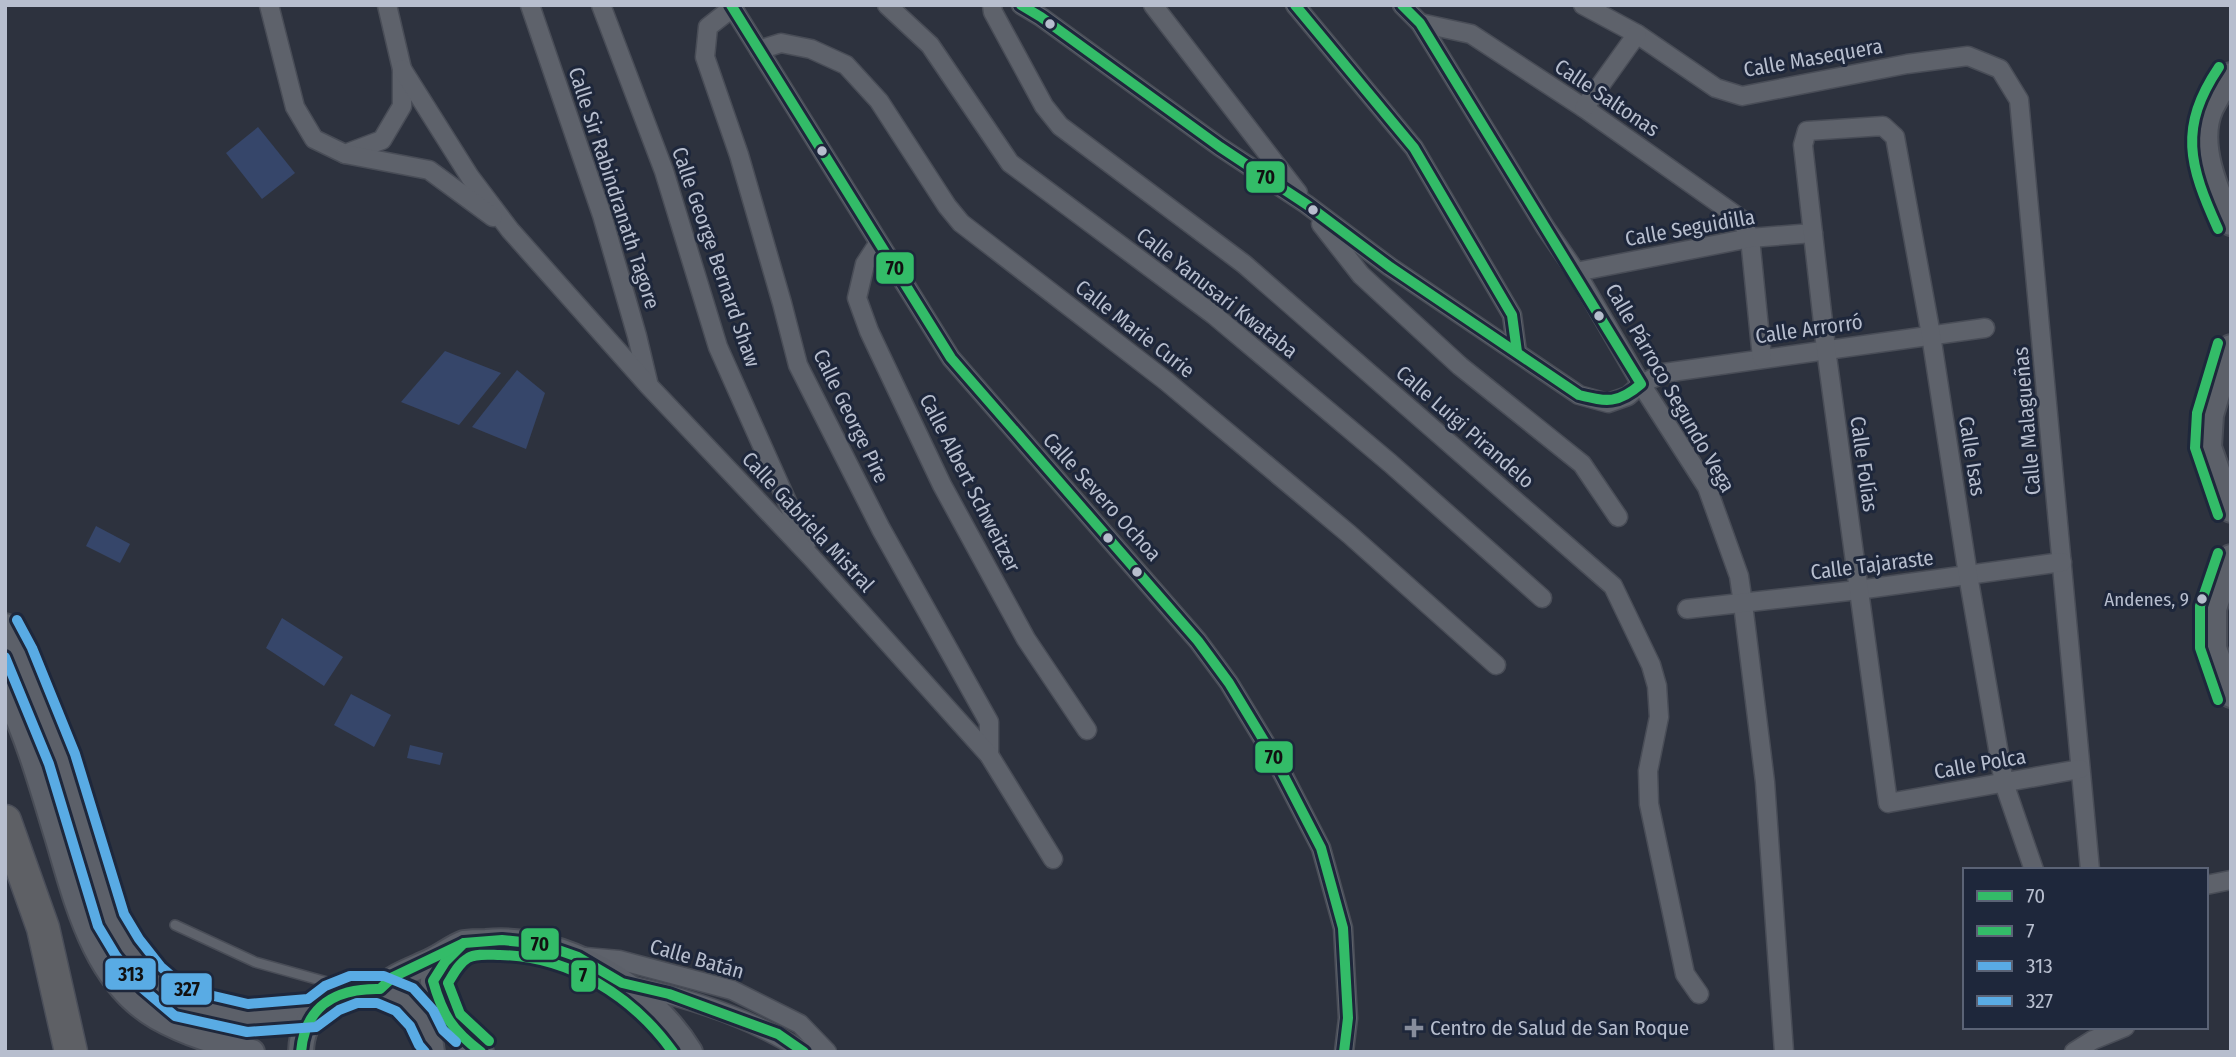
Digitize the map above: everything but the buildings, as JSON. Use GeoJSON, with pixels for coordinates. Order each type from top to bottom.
{"type":"FeatureCollection","features":[{"type":"Feature","properties":{"kind":"highway"},"geometry":{"type":"LineString","coordinates":[[5,821],[43,928],[71,1052]]}},
{"type":"Feature","properties":{"kind":"main road"},"geometry":{"type":"LineString","coordinates":[[2231,75],[2210,110],[2205,149],[2218,195],[2231,223]]}},
{"type":"Feature","properties":{"kind":"main road"},"geometry":{"type":"LineString","coordinates":[[2231,346],[2211,415],[2209,447],[2231,510]]}},
{"type":"Feature","properties":{"kind":"main road"},"geometry":{"type":"LineString","coordinates":[[2231,556],[2214,608],[2214,648],[2231,695]]}},
{"type":"Feature","properties":{"kind":"main road"},"geometry":{"type":"LineString","coordinates":[[5,626],[19,653],[62,759],[111,920],[150,977],[180,1003],[216,1012],[247,1017],[318,1011]]}},
{"type":"Feature","properties":{"kind":"main road"},"geometry":{"type":"LineString","coordinates":[[5,690],[14,707],[43,788],[79,908],[108,971],[130,995],[155,1016],[202,1039],[252,1052]]}},
{"type":"Feature","properties":{"kind":"main road"},"geometry":{"type":"LineString","coordinates":[[380,989],[393,977],[464,943],[502,940],[541,944],[578,957],[622,983],[663,1015],[690,1052]]}},
{"type":"Feature","properties":{"kind":"main road"},"geometry":{"type":"LineString","coordinates":[[433,1040],[433,981],[445,962],[464,943]]}},
{"type":"Feature","properties":{"kind":"main road"},"geometry":{"type":"LineString","coordinates":[[433,981],[445,1020],[459,1036],[481,1052]]}},
{"type":"Feature","properties":{"kind":"main road"},"geometry":{"type":"LineString","coordinates":[[301,1052],[306,1028],[318,1011],[332,998],[354,989],[380,989],[404,999],[433,1040]]}},
{"type":"Feature","properties":{"kind":"street"},"geometry":{"type":"LineString","coordinates":[[269,5],[295,107],[314,139],[345,154],[382,140],[402,106],[402,69],[387,5]]}},
{"type":"Feature","properties":{"kind":"street","name":"Calle Sir Rabindranath Tagore"},"geometry":{"type":"LineString","coordinates":[[530,5],[602,215],[637,336],[648,385]]}},
{"type":"Feature","properties":{"kind":"street","name":"Calle George Bernard Shaw"},"geometry":{"type":"LineString","coordinates":[[601,5],[664,171],[718,347],[813,558]]}},
{"type":"Feature","properties":{"kind":"street","name":"Calle Yanusari Kwataba"},"geometry":{"type":"LineString","coordinates":[[887,5],[930,46],[1010,163],[1224,324],[1390,463],[1542,598]]}},
{"type":"Feature","properties":{"kind":"street","name":"Calle Luigi Pirandelo"},"geometry":{"type":"LineString","coordinates":[[992,5],[993,12],[1044,106],[1060,126],[1244,264],[1613,586],[1651,666],[1657,686],[1659,718],[1648,771],[1649,804],[1685,974],[1699,994]]}},
{"type":"Feature","properties":{"kind":"street"},"geometry":{"type":"LineString","coordinates":[[1021,5],[1039,11],[1220,147],[1306,204]]}},
{"type":"Feature","properties":{"kind":"street"},"geometry":{"type":"LineString","coordinates":[[1153,5],[1361,275],[1460,366],[1581,464],[1618,517]]}},
{"type":"Feature","properties":{"kind":"street"},"geometry":{"type":"LineString","coordinates":[[1295,5],[1414,148],[1512,314],[1517,352]]}},
{"type":"Feature","properties":{"kind":"street","name":"Calle Párroco Segundo Vega"},"geometry":{"type":"LineString","coordinates":[[1402,5],[1420,23],[1707,487],[1739,576],[1743,604],[1765,782],[1784,1052]]}},
{"type":"Feature","properties":{"kind":"street","name":"Calle Masequera"},"geometry":{"type":"LineString","coordinates":[[1583,5],[1637,34],[1716,88],[1742,96],[1907,64]]}},
{"type":"Feature","properties":{"kind":"street","name":"Calle Severo Ochoa"},"geometry":{"type":"LineString","coordinates":[[734,9],[951,358],[1198,641],[1229,683],[1275,759],[1321,848],[1343,928],[1348,1017],[1344,1052]]}},
{"type":"Feature","properties":{"kind":"street","name":"Calle George Pire"},"geometry":{"type":"LineString","coordinates":[[734,9],[708,27],[705,57],[739,155],[798,365],[881,529],[989,722],[989,755]]}},
{"type":"Feature","properties":{"kind":"street","name":"Calle Saltonas"},"geometry":{"type":"LineString","coordinates":[[1420,23],[1471,34],[1584,108],[1741,219],[1750,238]]}},
{"type":"Feature","properties":{"kind":"street"},"geometry":{"type":"LineString","coordinates":[[1584,108],[1637,34]]}},
{"type":"Feature","properties":{"kind":"street","name":"Calle Marie Curie"},"geometry":{"type":"LineString","coordinates":[[759,50],[781,43],[811,49],[846,65],[878,101],[961,223],[1166,381],[1349,534],[1496,665]]}},
{"type":"Feature","properties":{"kind":"street","name":"Calle Malagueñas"},"geometry":{"type":"LineString","coordinates":[[1907,64],[1968,56],[2000,69],[2019,100],[2090,868]]}},
{"type":"Feature","properties":{"kind":"street","name":"Calle Gabriela Mistral"},"geometry":{"type":"LineString","coordinates":[[402,69],[470,177],[510,230],[648,385],[813,558],[989,755],[1053,859]]}},
{"type":"Feature","properties":{"kind":"street","name":"Calle Isas"},"geometry":{"type":"LineString","coordinates":[[1807,131],[1883,126],[1895,137],[1931,335],[1968,575],[2004,782],[2034,868]]}},
{"type":"Feature","properties":{"kind":"street","name":"Calle Folías"},"geometry":{"type":"LineString","coordinates":[[1807,131],[1803,145],[1826,349],[1888,803]]}},
{"type":"Feature","properties":{"kind":"street","name":"Calle Gabriela Mistral"},"geometry":{"type":"LineString","coordinates":[[345,154],[429,170],[510,230]]}},
{"type":"Feature","properties":{"kind":"street","name":"Calle Arrorró"},"geometry":{"type":"LineString","coordinates":[[1306,204],[1390,267],[1579,396],[1608,403],[1628,396],[1641,384],[1664,373],[1985,328]]}},
{"type":"Feature","properties":{"kind":"street","name":"Calle Seguidilla"},"geometry":{"type":"LineString","coordinates":[[1576,272],[1750,238],[1813,233]]}},
{"type":"Feature","properties":{"kind":"street"},"geometry":{"type":"LineString","coordinates":[[1750,238],[1762,358]]}},
{"type":"Feature","properties":{"kind":"street","name":"Calle Albert Schweitzer"},"geometry":{"type":"LineString","coordinates":[[878,244],[865,264],[857,298],[869,331],[948,496],[1027,639],[1087,730]]}},
{"type":"Feature","properties":{"kind":"street","name":"Calle Tajaraste"},"geometry":{"type":"LineString","coordinates":[[1687,610],[2062,562]]}},
{"type":"Feature","properties":{"kind":"street","name":"Calle Polca"},"geometry":{"type":"LineString","coordinates":[[1888,803],[2080,769]]}},
{"type":"Feature","properties":{"kind":"street"},"geometry":{"type":"LineString","coordinates":[[2208,885],[2231,880]]}},
{"type":"Feature","properties":{"kind":"street","name":"Calle Batán"},"geometry":{"type":"LineString","coordinates":[[578,957],[620,960],[732,990],[800,1024],[827,1052]]}},
{"type":"Feature","properties":{"kind":"street","name":"Calle Batán"},"geometry":{"type":"LineString","coordinates":[[622,983],[669,994],[778,1034],[804,1052]]}},
{"type":"Feature","properties":{"kind":"street"},"geometry":{"type":"LineString","coordinates":[[2074,1052],[2093,1034],[2116,1029]]}},
{"type":"Feature","properties":{"kind":"lane"},"geometry":{"type":"LineString","coordinates":[[175,925],[255,961],[354,989]]}},
{"type":"Feature","properties":{"kind":"lane"},"geometry":{"type":"LineString","coordinates":[[318,979],[318,1011]]}},
{"type":"Feature","properties":{"kind":"water"},"geometry":{"type":"Polygon","coordinates":[[[258,127],[295,173],[262,199],[226,153],[258,127]]]}},
{"type":"Feature","properties":{"kind":"water"},"geometry":{"type":"Polygon","coordinates":[[[445,351],[501,373],[459,425],[401,402],[445,351]]]}},
{"type":"Feature","properties":{"kind":"water"},"geometry":{"type":"Polygon","coordinates":[[[517,370],[545,393],[526,449],[472,427],[517,370]]]}},
{"type":"Feature","properties":{"kind":"water"},"geometry":{"type":"Polygon","coordinates":[[[96,526],[130,544],[120,563],[86,546],[96,526]]]}},
{"type":"Feature","properties":{"kind":"water"},"geometry":{"type":"Polygon","coordinates":[[[282,618],[343,657],[324,686],[266,648],[282,618]]]}},
{"type":"Feature","properties":{"kind":"water"},"geometry":{"type":"Polygon","coordinates":[[[351,694],[391,715],[374,747],[334,725],[351,694]]]}},
{"type":"Feature","properties":{"kind":"water"},"geometry":{"type":"Polygon","coordinates":[[[410,745],[443,753],[440,765],[407,758],[410,745]]]}},
{"type":"Feature","properties":{"kind":"transit line","name":"70"},"geometry":{"type":"LineString","coordinates":[[731,5],[951,358],[1198,641],[1229,683],[1275,759],[1321,848],[1343,928],[1348,1018],[1344,1052]]}},
{"type":"Feature","properties":{"kind":"transit line","name":"70"},"geometry":{"type":"LineString","coordinates":[[1021,5],[1220,147],[1306,204],[1390,267],[1579,395],[1612,400],[1633,391],[1641,384],[1420,23],[1402,5]]}},
{"type":"Feature","properties":{"kind":"transit line","name":"70"},"geometry":{"type":"LineString","coordinates":[[1295,5],[1414,148],[1512,315],[1517,352]]}},
{"type":"Feature","properties":{"kind":"transit line","name":"7"},"geometry":{"type":"LineString","coordinates":[[2218,229],[2200,185],[2192,147],[2197,109],[2219,67]]}},
{"type":"Feature","properties":{"kind":"transit line","name":"7"},"geometry":{"type":"LineString","coordinates":[[2218,343],[2197,413],[2195,448],[2218,515]]}},
{"type":"Feature","properties":{"kind":"transit line","name":"7"},"geometry":{"type":"LineString","coordinates":[[2218,553],[2200,606],[2200,648],[2218,700]]}},
{"type":"Feature","properties":{"kind":"transit line","name":"327"},"geometry":{"type":"LineString","coordinates":[[17,620],[32,648],[75,754],[124,914],[161,967],[188,990],[248,1004],[308,999],[325,986],[350,976],[384,976],[413,988],[433,1010],[443,1030],[456,1042]]}},
{"type":"Feature","properties":{"kind":"transit line","name":"313"},"geometry":{"type":"LineString","coordinates":[[5,657],[49,764],[98,926],[116,956],[142,988],[175,1016],[247,1032],[316,1027],[339,1010],[357,1003],[377,1003],[396,1011],[410,1026],[425,1052]]}},
{"type":"Feature","properties":{"kind":"transit line","name":"70"},"geometry":{"type":"LineString","coordinates":[[301,1052],[309,1022],[326,1002],[350,992],[380,989],[393,977],[464,943],[502,940],[541,944],[578,957],[622,983],[669,994],[778,1034],[804,1052]]}},
{"type":"Feature","properties":{"kind":"transit line","name":"70"},"geometry":{"type":"LineString","coordinates":[[464,943],[445,962],[433,981],[450,1021],[463,1037],[481,1052]]}},
{"type":"Feature","properties":{"kind":"transit line","name":"7"},"geometry":{"type":"LineString","coordinates":[[489,1041],[460,1014],[448,983],[456,969],[475,955],[526,957],[575,971],[619,997],[639,1013],[673,1052]]}},
{"type":"Feature","properties":{"kind":"place","name":"Andenes, 9"},"geometry":{"type":"Point","coordinates":[2202,599]}},
{"type":"Feature","properties":{"kind":"place","name":"Centro de Salud de San Roque"},"geometry":{"type":"Point","coordinates":[1414,1028]}}]}
